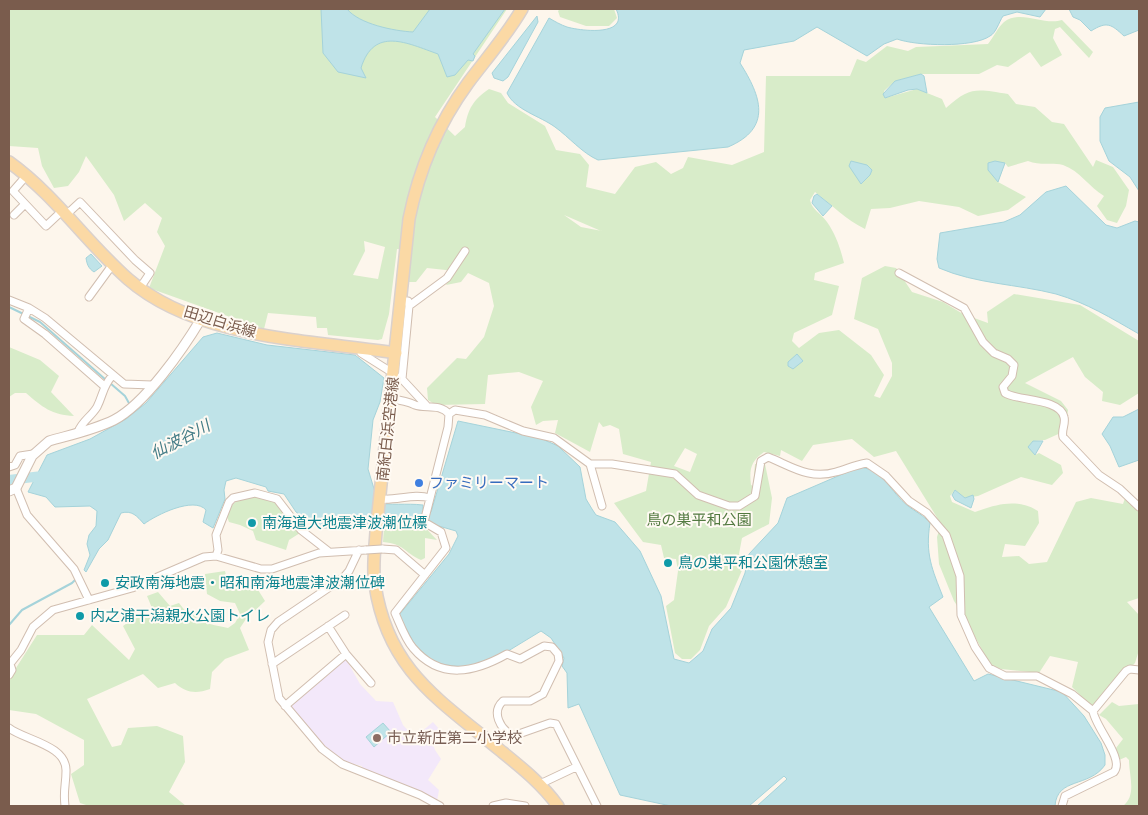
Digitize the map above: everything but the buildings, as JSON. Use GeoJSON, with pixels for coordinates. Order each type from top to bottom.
{"type":"FeatureCollection","features":[{"type":"Feature","properties":{"kind":"main road","name":"南紀白浜空港線"},"geometry":{"type":"LineString","coordinates":[[522,9],[443,121],[425,160],[414,193],[410,218],[405,304],[396,353],[376,532],[374,580],[388,633],[405,665],[430,692],[540,784],[558,806]]}},
{"type":"Feature","properties":{"kind":"main road","name":"田辺白浜線"},"geometry":{"type":"LineString","coordinates":[[9,162],[27,175],[140,288],[166,304],[201,319],[291,341],[396,353]]}},
{"type":"Feature","properties":{"kind":"street"},"geometry":{"type":"LineString","coordinates":[[27,175],[13,191],[46,226],[80,202],[135,260],[150,273],[140,288]]}},
{"type":"Feature","properties":{"kind":"street"},"geometry":{"type":"LineString","coordinates":[[14,215],[26,204]]}},
{"type":"Feature","properties":{"kind":"street"},"geometry":{"type":"LineString","coordinates":[[426,405],[401,378],[405,304],[447,278],[465,251]]}},
{"type":"Feature","properties":{"kind":"street"},"geometry":{"type":"LineString","coordinates":[[88,297],[114,264]]}},
{"type":"Feature","properties":{"kind":"street"},"geometry":{"type":"LineString","coordinates":[[899,273],[964,308],[983,342],[994,353],[1011,361],[1014,365],[1012,376],[1003,387],[1005,394],[1042,401],[1062,412],[1065,420],[1063,437],[1098,475],[1120,489],[1139,507]]}},
{"type":"Feature","properties":{"kind":"street"},"geometry":{"type":"LineString","coordinates":[[9,300],[27,312],[52,322],[107,380]]}},
{"type":"Feature","properties":{"kind":"street"},"geometry":{"type":"LineString","coordinates":[[27,312],[24,319],[107,380],[124,384],[152,385]]}},
{"type":"Feature","properties":{"kind":"street"},"geometry":{"type":"LineString","coordinates":[[90,600],[74,569],[26,515],[15,488],[25,466],[33,455],[49,442],[116,419],[140,399],[186,344],[201,319]]}},
{"type":"Feature","properties":{"kind":"street"},"geometry":{"type":"LineString","coordinates":[[361,349],[361,353],[388,370]]}},
{"type":"Feature","properties":{"kind":"street"},"geometry":{"type":"LineString","coordinates":[[78,432],[82,422],[97,407],[107,380]]}},
{"type":"Feature","properties":{"kind":"street"},"geometry":{"type":"LineString","coordinates":[[391,399],[409,401],[416,406],[426,405],[446,410],[449,414]]}},
{"type":"Feature","properties":{"kind":"street"},"geometry":{"type":"LineString","coordinates":[[597,806],[555,723],[513,736],[506,731],[496,715],[496,709],[503,701],[530,702],[543,694],[559,661],[555,650],[546,645],[520,659],[507,654],[493,663],[475,669],[451,670],[432,663],[412,648],[395,613],[446,548],[441,532],[424,522],[449,414],[455,410],[485,415],[523,431],[554,438],[590,464],[612,464],[666,471],[675,474],[698,495],[729,506],[739,506],[755,496],[758,489],[758,469],[761,460],[768,457],[796,471],[811,474],[836,473],[854,465],[867,463],[886,476],[910,501],[927,513],[946,535],[960,576],[961,615],[975,647],[989,668],[1005,676],[1037,676],[1072,694],[1092,711],[1118,763],[1117,768],[1114,772],[1065,796],[1062,806]]}},
{"type":"Feature","properties":{"kind":"street"},"geometry":{"type":"LineString","coordinates":[[9,466],[15,464],[20,456],[33,455]]}},
{"type":"Feature","properties":{"kind":"street"},"geometry":{"type":"LineString","coordinates":[[590,464],[602,506]]}},
{"type":"Feature","properties":{"kind":"street"},"geometry":{"type":"LineString","coordinates":[[216,556],[218,550],[216,535],[229,502],[233,498],[255,493],[277,500],[301,530],[328,551]]}},
{"type":"Feature","properties":{"kind":"street"},"geometry":{"type":"LineString","coordinates":[[380,500],[397,500],[413,496],[430,498]]}},
{"type":"Feature","properties":{"kind":"street"},"geometry":{"type":"LineString","coordinates":[[9,675],[13,668],[9,664],[21,650],[34,627],[53,610],[151,581],[191,562],[216,556],[261,569],[272,569],[328,551],[382,549],[396,550],[425,574]]}},
{"type":"Feature","properties":{"kind":"street"},"geometry":{"type":"LineString","coordinates":[[362,550],[350,571],[343,578],[278,622],[272,630],[268,642],[279,698],[330,757],[342,764],[420,795],[440,806]]}},
{"type":"Feature","properties":{"kind":"street"},"geometry":{"type":"LineString","coordinates":[[272,664],[345,615]]}},
{"type":"Feature","properties":{"kind":"street"},"geometry":{"type":"LineString","coordinates":[[328,626],[346,654],[371,683]]}},
{"type":"Feature","properties":{"kind":"street"},"geometry":{"type":"LineString","coordinates":[[285,706],[346,654]]}},
{"type":"Feature","properties":{"kind":"street"},"geometry":{"type":"LineString","coordinates":[[1092,711],[1126,671],[1130,669],[1139,670]]}},
{"type":"Feature","properties":{"kind":"street"},"geometry":{"type":"LineString","coordinates":[[9,728],[34,739],[61,758],[66,770],[63,790],[65,806]]}},
{"type":"Feature","properties":{"kind":"street"},"geometry":{"type":"LineString","coordinates":[[540,784],[576,766]]}},
{"type":"Feature","properties":{"kind":"street"},"geometry":{"type":"LineString","coordinates":[[493,806],[506,803],[525,806]]}},
{"type":"Feature","properties":{"kind":"shaded area","name":"市立新庄第二小学校"},"geometry":{"type":"Polygon","coordinates":[[[346,659],[360,684],[376,701],[393,702],[403,725],[412,735],[420,733],[433,722],[439,729],[431,738],[435,750],[441,759],[428,780],[439,790],[437,801],[397,782],[362,769],[362,766],[345,762],[325,748],[290,708],[291,704],[346,659]]]}},
{"type":"Feature","properties":{"kind":"green space","name":"鳥の巣平和公園"},"geometry":{"type":"Polygon","coordinates":[[[9,9],[507,9],[435,117],[455,136],[465,127],[470,110],[479,97],[489,89],[501,93],[508,103],[545,126],[556,150],[580,154],[589,165],[586,187],[615,194],[635,167],[656,162],[671,174],[683,168],[688,157],[732,165],[764,152],[766,76],[850,76],[857,59],[866,62],[887,46],[908,51],[916,47],[988,44],[1002,24],[1011,18],[1025,17],[1048,21],[1062,20],[1093,52],[1089,58],[1060,27],[1055,29],[1053,38],[1062,55],[1041,67],[1030,52],[1008,67],[997,65],[979,74],[921,74],[895,81],[884,91],[885,98],[917,89],[942,99],[946,108],[961,96],[981,90],[1008,94],[1016,104],[1035,107],[1052,122],[1064,124],[1093,167],[1096,160],[1113,167],[1129,190],[1126,206],[1117,223],[1107,220],[1097,206],[1104,196],[1074,171],[1063,165],[1028,161],[1008,167],[1005,163],[998,182],[1026,197],[1008,210],[978,216],[959,207],[919,201],[890,208],[871,209],[865,229],[845,217],[815,192],[810,200],[811,203],[833,232],[844,263],[815,273],[814,280],[839,286],[832,315],[794,333],[792,341],[799,348],[819,333],[839,330],[871,355],[884,375],[874,396],[880,398],[892,376],[892,363],[878,329],[854,319],[862,278],[885,266],[896,268],[912,292],[943,302],[963,314],[988,323],[987,312],[1014,294],[1080,305],[1139,341],[1139,393],[1120,405],[1102,401],[1103,392],[1085,377],[1073,357],[1025,383],[1061,401],[1068,410],[1065,431],[1045,440],[1033,441],[1035,455],[1039,453],[1061,465],[1063,473],[1052,485],[1021,477],[978,496],[965,498],[955,490],[950,496],[952,502],[975,512],[999,505],[1015,503],[1038,511],[1039,523],[1025,546],[1005,544],[1002,557],[1019,556],[1029,564],[1047,562],[1076,502],[1091,498],[1123,504],[1125,498],[1139,511],[1139,598],[1127,602],[1139,615],[1139,650],[1135,663],[1092,707],[1072,687],[1078,662],[1050,656],[1039,673],[1001,669],[990,665],[954,601],[939,564],[937,537],[941,524],[896,451],[874,457],[852,439],[813,445],[802,461],[781,450],[780,456],[764,452],[756,459],[750,474],[751,485],[753,486],[755,464],[765,464],[772,498],[769,524],[742,538],[739,554],[743,568],[726,607],[709,626],[700,650],[691,659],[682,659],[675,653],[666,606],[674,600],[678,571],[676,559],[664,558],[661,545],[643,542],[614,503],[646,491],[651,462],[623,454],[619,429],[610,425],[603,427],[599,422],[590,452],[555,433],[558,420],[543,421],[536,425],[531,407],[543,381],[519,372],[488,375],[485,404],[436,405],[428,400],[427,388],[457,358],[466,359],[484,337],[494,306],[489,283],[468,273],[461,282],[446,285],[455,271],[427,268],[416,282],[405,282],[410,250],[397,249],[389,314],[382,339],[328,335],[327,328],[317,328],[316,317],[268,313],[264,329],[149,288],[165,246],[157,232],[162,218],[145,203],[124,221],[114,195],[86,156],[79,172],[68,186],[54,188],[42,166],[38,148],[9,146],[9,9]],[[564,215],[581,227],[600,231],[564,215]],[[364,241],[365,251],[353,275],[378,279],[385,247],[364,241]],[[685,448],[674,466],[690,472],[697,454],[685,448]]]}},
{"type":"Feature","properties":{"kind":"green space"},"geometry":{"type":"Polygon","coordinates":[[[560,9],[614,9],[617,18],[609,26],[586,26],[560,17],[558,11],[560,9]]]}},
{"type":"Feature","properties":{"kind":"green space"},"geometry":{"type":"Polygon","coordinates":[[[9,347],[40,360],[59,376],[51,392],[74,416],[53,412],[26,393],[15,393],[9,397],[9,347]]]}},
{"type":"Feature","properties":{"kind":"green space"},"geometry":{"type":"Polygon","coordinates":[[[254,496],[275,501],[300,533],[289,540],[286,550],[256,540],[253,531],[229,522],[226,514],[231,506],[240,500],[254,496]]]}},
{"type":"Feature","properties":{"kind":"green space"},"geometry":{"type":"Polygon","coordinates":[[[408,520],[418,520],[437,540],[425,538],[425,558],[421,560],[400,546],[383,542],[384,527],[408,520]]]}},
{"type":"Feature","properties":{"kind":"green space"},"geometry":{"type":"Polygon","coordinates":[[[225,571],[227,580],[255,585],[265,601],[246,619],[240,628],[249,650],[225,659],[212,672],[210,689],[191,692],[175,683],[158,688],[143,674],[87,699],[112,747],[121,745],[128,728],[157,726],[183,736],[185,762],[169,792],[186,806],[89,806],[80,803],[71,774],[84,765],[84,740],[36,714],[9,710],[9,679],[37,635],[84,635],[92,625],[129,660],[135,649],[123,626],[133,619],[150,615],[152,608],[147,596],[158,592],[170,606],[179,603],[186,612],[196,611],[197,616],[204,622],[228,628],[235,623],[240,614],[235,603],[220,601],[207,594],[205,574],[225,571]]]}},
{"type":"Feature","properties":{"kind":"green space"},"geometry":{"type":"Polygon","coordinates":[[[1112,702],[1119,706],[1139,704],[1139,806],[1123,806],[1127,802],[1131,791],[1129,760],[1126,757],[1119,760],[1116,748],[1123,739],[1106,719],[1099,715],[1112,702]]]}},
{"type":"Feature","properties":{"kind":"water"},"geometry":{"type":"Polygon","coordinates":[[[321,9],[347,9],[368,23],[413,32],[430,9],[505,9],[473,54],[475,56],[473,61],[468,60],[455,75],[447,77],[438,54],[393,41],[383,42],[374,47],[367,55],[361,68],[366,78],[338,72],[323,53],[321,9]]]}},
{"type":"Feature","properties":{"kind":"water"},"geometry":{"type":"Polygon","coordinates":[[[616,9],[1046,9],[1040,17],[1017,12],[1003,16],[992,35],[971,43],[944,45],[897,39],[884,44],[867,56],[817,27],[794,41],[744,50],[740,63],[753,87],[759,110],[757,121],[752,130],[742,139],[728,147],[598,160],[581,149],[555,127],[516,104],[507,93],[549,18],[574,29],[602,30],[616,24],[618,18],[616,9]]]}},
{"type":"Feature","properties":{"kind":"water"},"geometry":{"type":"Polygon","coordinates":[[[1069,9],[1139,9],[1139,30],[1124,36],[1116,29],[1105,25],[1091,31],[1080,20],[1073,17],[1069,9]]]}},
{"type":"Feature","properties":{"kind":"water"},"geometry":{"type":"Polygon","coordinates":[[[537,16],[538,22],[508,77],[503,81],[494,78],[492,73],[537,16]]]}},
{"type":"Feature","properties":{"kind":"water"},"geometry":{"type":"Polygon","coordinates":[[[921,74],[924,76],[927,93],[917,89],[908,90],[885,98],[883,94],[895,81],[921,74]]]}},
{"type":"Feature","properties":{"kind":"water"},"geometry":{"type":"Polygon","coordinates":[[[1139,102],[1139,191],[1130,177],[1109,161],[1100,141],[1100,117],[1105,108],[1139,102]]]}},
{"type":"Feature","properties":{"kind":"water"},"geometry":{"type":"Polygon","coordinates":[[[851,161],[867,165],[872,170],[870,175],[861,184],[849,166],[851,161]]]}},
{"type":"Feature","properties":{"kind":"water"},"geometry":{"type":"Polygon","coordinates":[[[995,161],[1005,163],[998,182],[988,170],[988,163],[995,161]]]}},
{"type":"Feature","properties":{"kind":"water"},"geometry":{"type":"Polygon","coordinates":[[[1066,186],[1106,225],[1117,228],[1135,221],[1139,222],[1139,334],[1099,311],[1056,294],[982,281],[939,268],[937,259],[940,233],[1004,222],[1020,215],[1046,192],[1066,186]]]}},
{"type":"Feature","properties":{"kind":"water"},"geometry":{"type":"Polygon","coordinates":[[[817,194],[832,206],[823,216],[812,203],[814,196],[817,194]]]}},
{"type":"Feature","properties":{"kind":"water"},"geometry":{"type":"Polygon","coordinates":[[[91,254],[102,266],[94,272],[88,266],[86,258],[91,254]]]}},
{"type":"Feature","properties":{"kind":"water"},"geometry":{"type":"Polygon","coordinates":[[[217,333],[267,345],[355,355],[384,378],[380,402],[373,420],[368,469],[375,492],[374,502],[423,505],[423,510],[431,512],[458,421],[540,438],[558,446],[580,467],[586,499],[596,515],[615,522],[640,551],[661,596],[674,659],[689,663],[703,651],[712,629],[731,608],[745,573],[749,554],[778,523],[787,498],[859,467],[874,472],[886,482],[902,501],[930,523],[928,544],[930,561],[943,597],[929,607],[974,681],[988,674],[1062,692],[1084,716],[1101,743],[1105,755],[1105,765],[1091,777],[1067,786],[1057,797],[1055,806],[757,806],[787,779],[784,776],[749,806],[671,806],[620,795],[579,704],[568,708],[567,673],[562,666],[564,658],[551,638],[541,631],[495,659],[468,667],[435,663],[415,645],[399,615],[449,554],[458,536],[456,531],[418,520],[397,521],[384,527],[319,528],[296,512],[284,494],[268,491],[266,487],[236,478],[226,481],[225,499],[213,528],[203,522],[206,510],[200,506],[193,505],[175,508],[144,524],[137,516],[131,513],[121,513],[108,540],[99,549],[86,572],[84,570],[90,555],[87,544],[89,535],[96,526],[97,511],[90,506],[55,507],[46,497],[28,492],[47,455],[90,439],[126,419],[146,403],[203,337],[217,333]]]}},
{"type":"Feature","properties":{"kind":"water"},"geometry":{"type":"Polygon","coordinates":[[[797,354],[803,361],[793,369],[788,366],[788,362],[797,354]]]}},
{"type":"Feature","properties":{"kind":"water"},"geometry":{"type":"Polygon","coordinates":[[[1139,409],[1139,460],[1119,467],[1110,446],[1102,434],[1113,417],[1123,417],[1139,409]]]}},
{"type":"Feature","properties":{"kind":"water"},"geometry":{"type":"Polygon","coordinates":[[[1033,441],[1043,441],[1035,455],[1028,447],[1033,441]]]}},
{"type":"Feature","properties":{"kind":"water"},"geometry":{"type":"Polygon","coordinates":[[[955,490],[965,498],[973,495],[974,499],[971,508],[955,500],[952,495],[955,490]]]}},
{"type":"Feature","properties":{"kind":"water"},"geometry":{"type":"Polygon","coordinates":[[[383,723],[391,732],[374,747],[366,737],[383,723]]]}},
{"type":"Feature","properties":{"kind":"waterway"},"geometry":{"type":"LineString","coordinates":[[9,307],[40,322],[106,380]]}},
{"type":"Feature","properties":{"kind":"waterway"},"geometry":{"type":"LineString","coordinates":[[110,383],[125,396],[130,405]]}},
{"type":"Feature","properties":{"kind":"waterway","name":"仙波谷川"},"geometry":{"type":"LineString","coordinates":[[9,480],[50,475]]}},
{"type":"Feature","properties":{"kind":"waterway"},"geometry":{"type":"LineString","coordinates":[[9,625],[22,610],[76,579]]}},
{"type":"Feature","properties":{"kind":"place","name":"ファミリーマート"},"geometry":{"type":"Point","coordinates":[419,483]}},
{"type":"Feature","properties":{"kind":"place","name":"南海道大地震津波潮位標"},"geometry":{"type":"Point","coordinates":[252,523]}},
{"type":"Feature","properties":{"kind":"place","name":"鳥の巣平和公園休憩室"},"geometry":{"type":"Point","coordinates":[668,563]}},
{"type":"Feature","properties":{"kind":"place","name":"安政南海地震・昭和南海地震津波潮位碑"},"geometry":{"type":"Point","coordinates":[105,583]}},
{"type":"Feature","properties":{"kind":"place","name":"内之浦干潟親水公園トイレ"},"geometry":{"type":"Point","coordinates":[80,616]}},
{"type":"Feature","properties":{"kind":"place","name":"市立新庄第二小学校"},"geometry":{"type":"Point","coordinates":[377,738]}}]}
